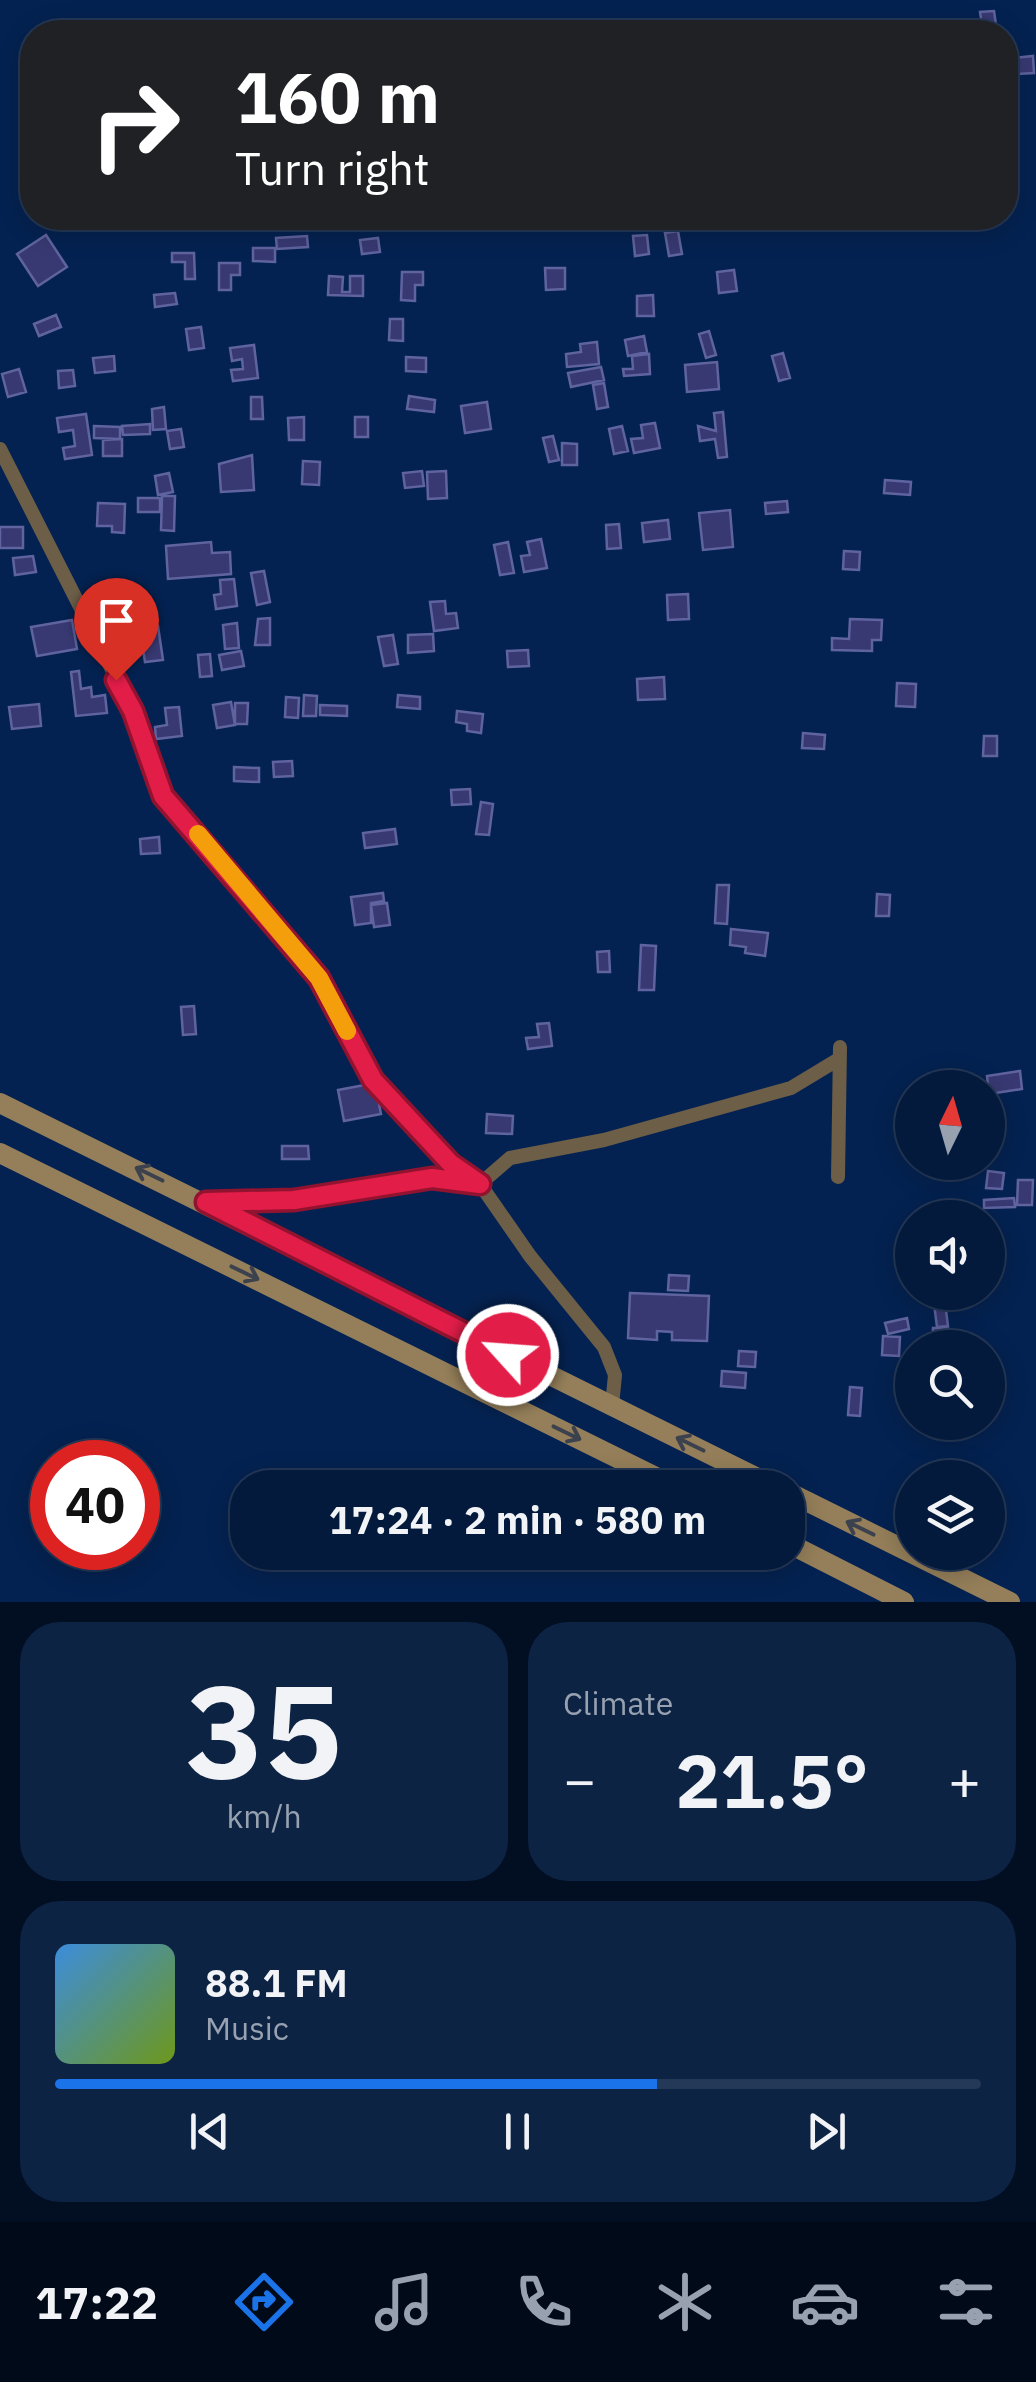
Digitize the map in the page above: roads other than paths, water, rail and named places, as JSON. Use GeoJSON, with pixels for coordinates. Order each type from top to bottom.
{"type":"FeatureCollection","features":[{"type":"Feature","properties":{"kind":"street"},"geometry":{"type":"LineString","coordinates":[[0,449],[133,711],[163,796],[319,978],[373,1080],[451,1164],[480,1184],[530,1256],[604,1347],[615,1376],[612,1406]]}},
{"type":"Feature","properties":{"kind":"street"},"geometry":{"type":"LineString","coordinates":[[206,1202],[294,1200],[432,1178],[480,1184],[510,1158],[604,1140],[791,1088],[839,1053],[838,1177]]}},
{"type":"Feature","properties":{"kind":"street"},"geometry":{"type":"LineString","coordinates":[[0,1103],[742,1470]]}},
{"type":"Feature","properties":{"kind":"street"},"geometry":{"type":"LineString","coordinates":[[0,1153],[642,1470]]}},
{"type":"Feature","properties":{"kind":"street"},"geometry":{"type":"LineString","coordinates":[[805,1500],[1010,1602]]}},
{"type":"Feature","properties":{"kind":"street"},"geometry":{"type":"LineString","coordinates":[[805,1552],[904,1602]]}}]}
